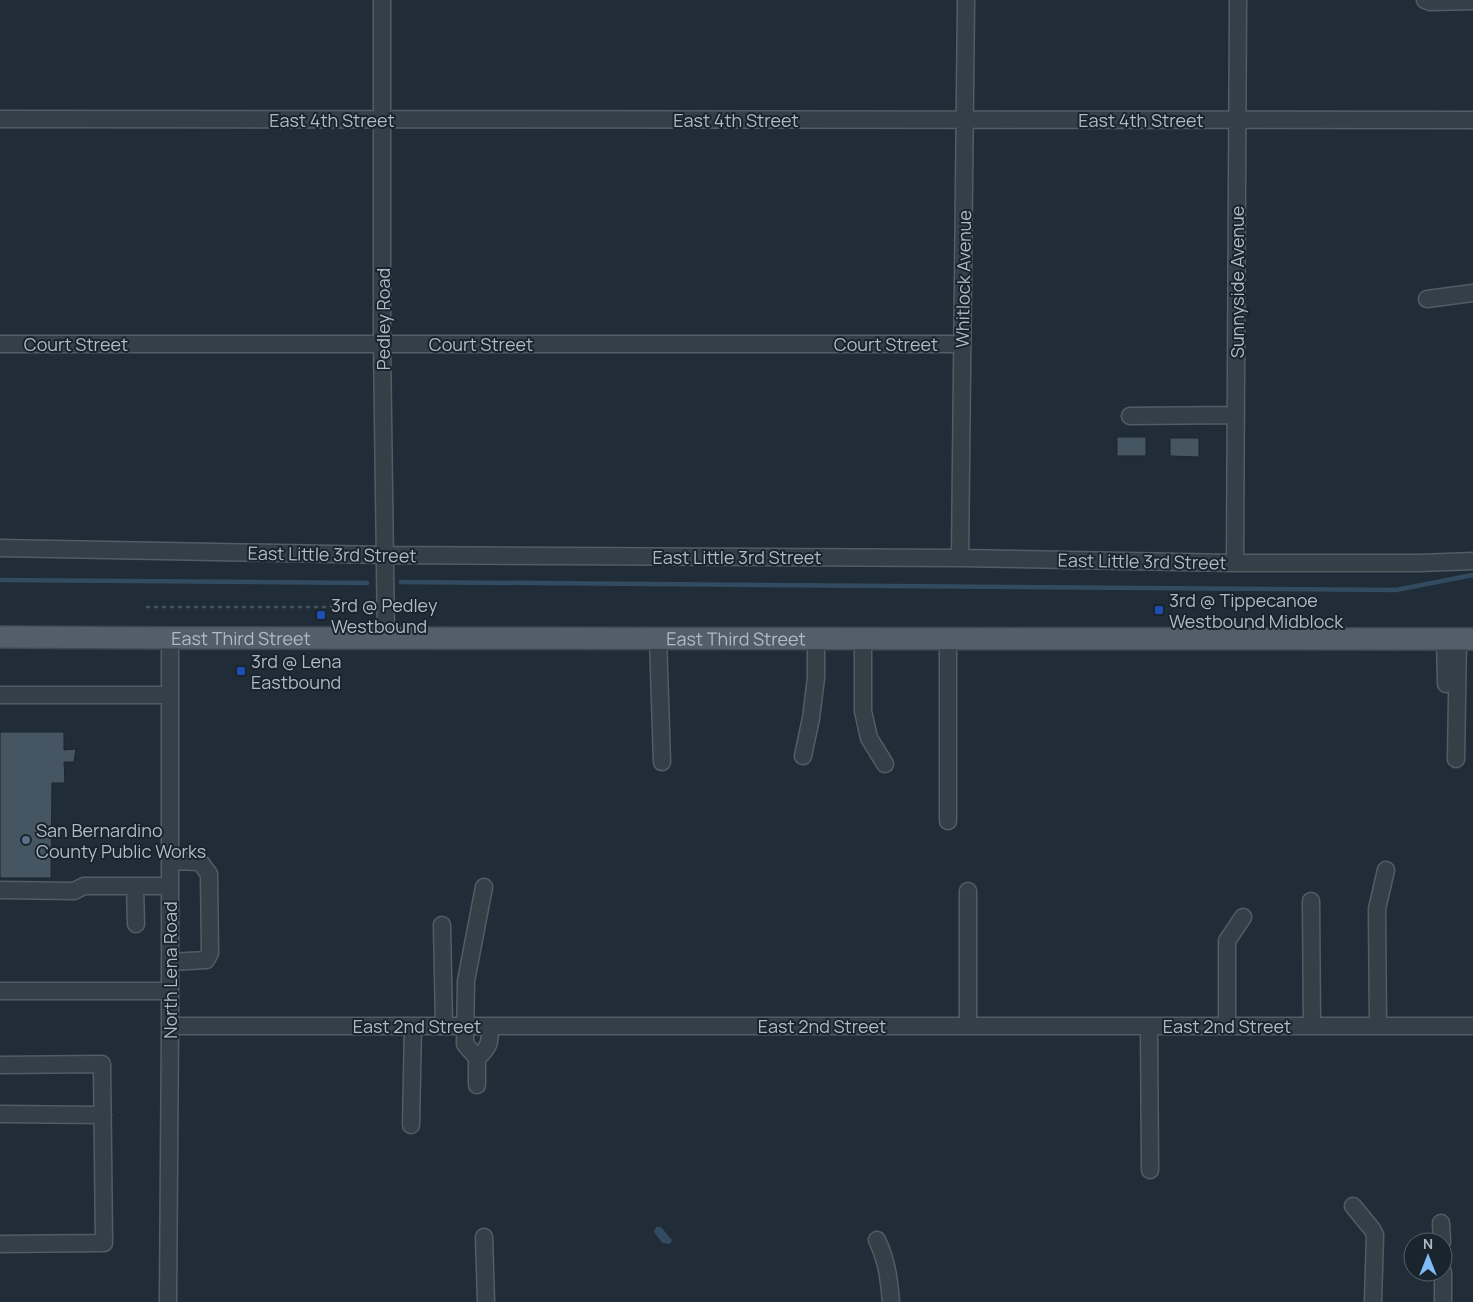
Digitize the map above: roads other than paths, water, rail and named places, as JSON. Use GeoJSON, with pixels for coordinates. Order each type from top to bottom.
{"type":"FeatureCollection","features":[{"type":"Feature","properties":{"kind":"main road","name":"East Third Street"},"geometry":{"type":"LineString","coordinates":[[0,637],[1459,639]]}},
{"type":"Feature","properties":{"kind":"street","name":"Pedley Road"},"geometry":{"type":"LineString","coordinates":[[382,0],[382,344],[386,638]]}},
{"type":"Feature","properties":{"kind":"street","name":"Whitlock Avenue"},"geometry":{"type":"LineString","coordinates":[[960,558],[966,0]]}},
{"type":"Feature","properties":{"kind":"street","name":"Sunnyside Avenue"},"geometry":{"type":"LineString","coordinates":[[1235,563],[1238,0]]}},
{"type":"Feature","properties":{"kind":"street"},"geometry":{"type":"LineString","coordinates":[[1425,0],[1430,2],[1473,1]]}},
{"type":"Feature","properties":{"kind":"street","name":"East 4th Street"},"geometry":{"type":"LineString","coordinates":[[0,119],[1473,120]]}},
{"type":"Feature","properties":{"kind":"street"},"geometry":{"type":"LineString","coordinates":[[1427,299],[1473,292]]}},
{"type":"Feature","properties":{"kind":"street","name":"Court Street"},"geometry":{"type":"LineString","coordinates":[[0,344],[962,344]]}},
{"type":"Feature","properties":{"kind":"street"},"geometry":{"type":"LineString","coordinates":[[1130,416],[1236,415]]}},
{"type":"Feature","properties":{"kind":"street","name":"East Little 3rd Street"},"geometry":{"type":"LineString","coordinates":[[0,548],[385,555],[960,558],[1235,563],[1420,563],[1473,561]]}},
{"type":"Feature","properties":{"kind":"street","name":"North Lena Road"},"geometry":{"type":"LineString","coordinates":[[168,1302],[170,638]]}},
{"type":"Feature","properties":{"kind":"street"},"geometry":{"type":"LineString","coordinates":[[658,638],[662,762]]}},
{"type":"Feature","properties":{"kind":"street"},"geometry":{"type":"LineString","coordinates":[[803,756],[811,718],[816,678],[816,638]]}},
{"type":"Feature","properties":{"kind":"street"},"geometry":{"type":"LineString","coordinates":[[948,638],[948,821]]}},
{"type":"Feature","properties":{"kind":"street"},"geometry":{"type":"LineString","coordinates":[[863,639],[863,711],[869,738],[885,764]]}},
{"type":"Feature","properties":{"kind":"street"},"geometry":{"type":"LineString","coordinates":[[1452,757],[1459,639]]}},
{"type":"Feature","properties":{"kind":"street"},"geometry":{"type":"LineString","coordinates":[[0,695],[170,695]]}},
{"type":"Feature","properties":{"kind":"street"},"geometry":{"type":"LineString","coordinates":[[170,861],[200,862],[209,874],[210,953],[206,960],[170,962]]}},
{"type":"Feature","properties":{"kind":"street"},"geometry":{"type":"LineString","coordinates":[[1378,1026],[1377,909],[1386,870]]}},
{"type":"Feature","properties":{"kind":"street"},"geometry":{"type":"LineString","coordinates":[[0,890],[74,891],[84,886],[170,886]]}},
{"type":"Feature","properties":{"kind":"street"},"geometry":{"type":"LineString","coordinates":[[136,886],[136,924]]}},
{"type":"Feature","properties":{"kind":"street"},"geometry":{"type":"LineString","coordinates":[[477,1084],[477,1058],[465,1044],[464,1026],[466,981],[484,887]]}},
{"type":"Feature","properties":{"kind":"street"},"geometry":{"type":"LineString","coordinates":[[968,891],[968,1026]]}},
{"type":"Feature","properties":{"kind":"street"},"geometry":{"type":"LineString","coordinates":[[1311,901],[1312,1026]]}},
{"type":"Feature","properties":{"kind":"street"},"geometry":{"type":"LineString","coordinates":[[1227,1026],[1227,941],[1243,917]]}},
{"type":"Feature","properties":{"kind":"street"},"geometry":{"type":"LineString","coordinates":[[442,925],[444,1026]]}},
{"type":"Feature","properties":{"kind":"street"},"geometry":{"type":"LineString","coordinates":[[0,991],[170,991]]}},
{"type":"Feature","properties":{"kind":"street","name":"East 2nd Street"},"geometry":{"type":"LineString","coordinates":[[170,1026],[1473,1026]]}},
{"type":"Feature","properties":{"kind":"street"},"geometry":{"type":"LineString","coordinates":[[411,1125],[413,1026]]}},
{"type":"Feature","properties":{"kind":"street"},"geometry":{"type":"LineString","coordinates":[[477,1058],[487,1049],[490,1040],[490,1026]]}},
{"type":"Feature","properties":{"kind":"street"},"geometry":{"type":"LineString","coordinates":[[1149,1026],[1150,1170]]}},
{"type":"Feature","properties":{"kind":"street"},"geometry":{"type":"LineString","coordinates":[[0,1065],[102,1064],[104,1242],[0,1244]]}},
{"type":"Feature","properties":{"kind":"street"},"geometry":{"type":"LineString","coordinates":[[0,1114],[102,1114]]}},
{"type":"Feature","properties":{"kind":"street"},"geometry":{"type":"LineString","coordinates":[[1352,1206],[1375,1235],[1373,1302]]}},
{"type":"Feature","properties":{"kind":"street"},"geometry":{"type":"LineString","coordinates":[[1441,1223],[1441,1232]]}},
{"type":"Feature","properties":{"kind":"street"},"geometry":{"type":"LineString","coordinates":[[484,1237],[486,1302]]}},
{"type":"Feature","properties":{"kind":"street"},"geometry":{"type":"LineString","coordinates":[[877,1240],[889,1271],[892,1302]]}},
{"type":"Feature","properties":{"kind":"street"},"geometry":{"type":"LineString","coordinates":[[1443,1282],[1443,1302]]}},
{"type":"Feature","properties":{"kind":"water"},"geometry":{"type":"Polygon","coordinates":[[[656,1227],[661,1227],[672,1240],[670,1244],[662,1243],[654,1232],[656,1227]]]}},
{"type":"Feature","properties":{"kind":"waterway"},"geometry":{"type":"LineString","coordinates":[[401,582],[1396,590],[1473,575]]}},
{"type":"Feature","properties":{"kind":"waterway"},"geometry":{"type":"LineString","coordinates":[[0,580],[367,583]]}},
{"type":"Feature","properties":{"kind":"place","name":"3rd @ Tippecanoe Westbound Midblock"},"geometry":{"type":"Point","coordinates":[1159,610]}},
{"type":"Feature","properties":{"kind":"place","name":"3rd @ Pedley Westbound"},"geometry":{"type":"Point","coordinates":[321,615]}},
{"type":"Feature","properties":{"kind":"place","name":"3rd @ Lena Eastbound"},"geometry":{"type":"Point","coordinates":[241,671]}},
{"type":"Feature","properties":{"kind":"place","name":"San Bernardino County Public Works"},"geometry":{"type":"Point","coordinates":[26,840]}}]}
